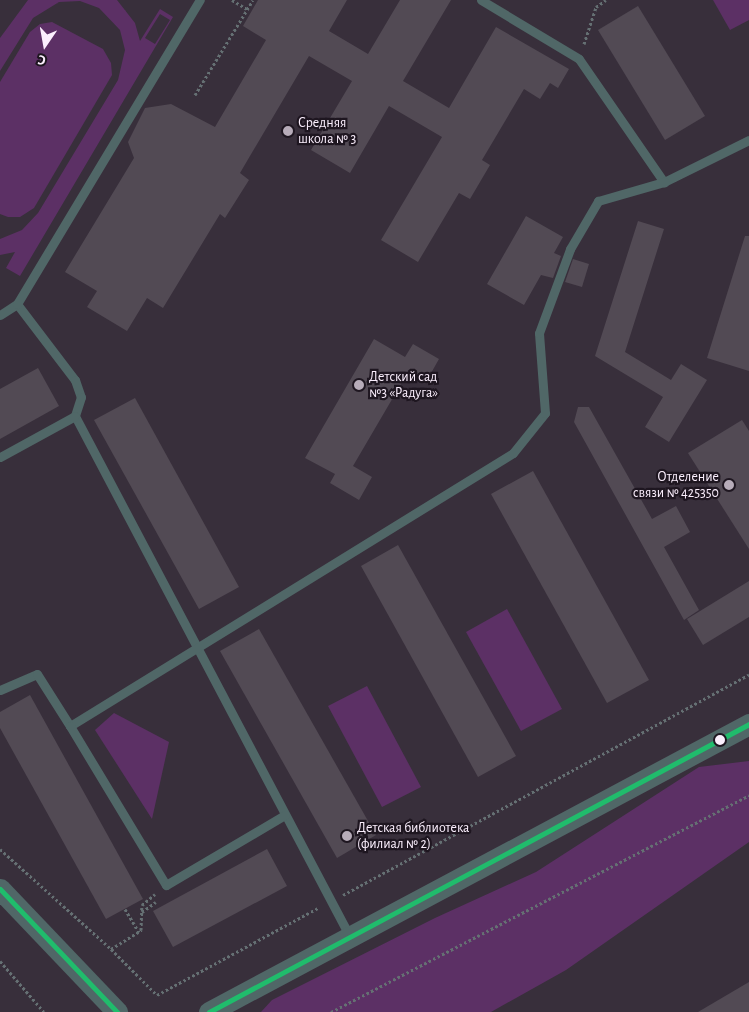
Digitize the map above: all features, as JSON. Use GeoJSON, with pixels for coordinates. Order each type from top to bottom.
{"type":"FeatureCollection","features":[{"type":"Feature","properties":{"kind":"street"},"geometry":{"type":"LineString","coordinates":[[209,1012],[749,724]]}},
{"type":"Feature","properties":{"kind":"street"},"geometry":{"type":"LineString","coordinates":[[0,889],[117,1012]]}},
{"type":"Feature","properties":{"kind":"lane"},"geometry":{"type":"LineString","coordinates":[[0,315],[17,304],[200,0]]}},
{"type":"Feature","properties":{"kind":"lane"},"geometry":{"type":"LineString","coordinates":[[481,0],[580,59],[664,182]]}},
{"type":"Feature","properties":{"kind":"lane"},"geometry":{"type":"LineString","coordinates":[[70,726],[513,453],[545,413],[539,333],[570,249],[598,202],[664,182],[749,140]]}},
{"type":"Feature","properties":{"kind":"lane"},"geometry":{"type":"LineString","coordinates":[[0,457],[75,416],[81,397],[75,380],[17,304]]}},
{"type":"Feature","properties":{"kind":"lane"},"geometry":{"type":"LineString","coordinates":[[75,416],[350,937]]}},
{"type":"Feature","properties":{"kind":"lane"},"geometry":{"type":"LineString","coordinates":[[0,690],[37,674],[166,885],[285,815]]}},
{"type":"Feature","properties":{"kind":"path"},"geometry":{"type":"LineString","coordinates":[[232,0],[247,10]]}},
{"type":"Feature","properties":{"kind":"path"},"geometry":{"type":"LineString","coordinates":[[195,95],[253,0]]}},
{"type":"Feature","properties":{"kind":"path"},"geometry":{"type":"LineString","coordinates":[[580,59],[596,7],[606,0]]}},
{"type":"Feature","properties":{"kind":"path"},"geometry":{"type":"LineString","coordinates":[[0,849],[111,949],[157,995],[749,675]]}},
{"type":"Feature","properties":{"kind":"path"},"geometry":{"type":"LineString","coordinates":[[331,1012],[749,795]]}},
{"type":"Feature","properties":{"kind":"path"},"geometry":{"type":"LineString","coordinates":[[139,932],[142,905],[166,885]]}},
{"type":"Feature","properties":{"kind":"path"},"geometry":{"type":"LineString","coordinates":[[142,912],[156,902]]}},
{"type":"Feature","properties":{"kind":"path"},"geometry":{"type":"LineString","coordinates":[[125,909],[139,932]]}},
{"type":"Feature","properties":{"kind":"path"},"geometry":{"type":"LineString","coordinates":[[111,949],[139,932]]}},
{"type":"Feature","properties":{"kind":"path"},"geometry":{"type":"LineString","coordinates":[[0,961],[44,1012]]}},
{"type":"Feature","properties":{"kind":"shaded area"},"geometry":{"type":"Polygon","coordinates":[[[28,0],[117,0],[135,23],[140,41],[160,9],[173,17],[20,276],[6,268],[15,252],[0,255],[0,239],[22,230],[38,213],[118,80],[125,50],[120,30],[99,8],[80,1],[59,2],[33,18],[0,71],[0,38],[28,0]],[[160,14],[145,38],[155,44],[170,20],[160,14]]]}},
{"type":"Feature","properties":{"kind":"shaded area"},"geometry":{"type":"Polygon","coordinates":[[[713,0],[749,0],[749,20],[730,30],[713,0]]]}},
{"type":"Feature","properties":{"kind":"shaded area"},"geometry":{"type":"Polygon","coordinates":[[[52,22],[103,49],[111,63],[112,75],[34,208],[20,217],[8,217],[0,214],[0,82],[30,32],[40,24],[52,22]]]}},
{"type":"Feature","properties":{"kind":"shaded area"},"geometry":{"type":"Polygon","coordinates":[[[507,609],[562,709],[521,731],[466,632],[507,609]]]}},
{"type":"Feature","properties":{"kind":"shaded area"},"geometry":{"type":"Polygon","coordinates":[[[367,686],[421,787],[382,807],[328,706],[367,686]]]}},
{"type":"Feature","properties":{"kind":"shaded area"},"geometry":{"type":"Polygon","coordinates":[[[114,713],[169,742],[152,819],[95,730],[114,713]]]}},
{"type":"Feature","properties":{"kind":"shaded area"},"geometry":{"type":"Polygon","coordinates":[[[749,761],[749,842],[566,970],[491,1012],[261,1012],[272,1000],[435,918],[536,872],[699,767],[749,761]]]}},
{"type":"Feature","properties":{"kind":"building"},"geometry":{"type":"Polygon","coordinates":[[[258,0],[347,0],[329,31],[368,54],[400,0],[451,0],[403,81],[449,108],[496,27],[569,69],[558,88],[550,83],[540,99],[524,89],[482,160],[490,165],[470,199],[459,193],[418,262],[381,240],[442,137],[389,106],[350,173],[311,150],[352,81],[309,56],[240,173],[249,180],[225,218],[220,214],[163,308],[147,298],[127,331],[87,307],[97,291],[65,272],[134,158],[128,142],[145,108],[171,104],[215,127],[266,40],[243,26],[258,0]]]}},
{"type":"Feature","properties":{"kind":"building"},"geometry":{"type":"Polygon","coordinates":[[[638,6],[705,116],[665,140],[598,30],[638,6]]]}},
{"type":"Feature","properties":{"kind":"building"},"geometry":{"type":"Polygon","coordinates":[[[526,216],[563,237],[554,253],[561,256],[553,278],[541,275],[524,305],[487,284],[526,216]]]}},
{"type":"Feature","properties":{"kind":"building"},"geometry":{"type":"Polygon","coordinates":[[[638,221],[664,229],[625,352],[671,380],[681,364],[707,380],[669,442],[645,427],[663,397],[595,356],[638,221]]]}},
{"type":"Feature","properties":{"kind":"building"},"geometry":{"type":"Polygon","coordinates":[[[745,236],[749,236],[749,371],[707,358],[745,236]]]}},
{"type":"Feature","properties":{"kind":"building"},"geometry":{"type":"Polygon","coordinates":[[[573,259],[589,264],[582,287],[565,282],[573,259]]]}},
{"type":"Feature","properties":{"kind":"building"},"geometry":{"type":"Polygon","coordinates":[[[374,339],[405,357],[413,344],[439,359],[426,382],[408,372],[353,466],[372,477],[359,500],[330,483],[335,474],[305,458],[374,339]]]}},
{"type":"Feature","properties":{"kind":"building"},"geometry":{"type":"Polygon","coordinates":[[[38,368],[59,406],[0,439],[0,389],[38,368]]]}},
{"type":"Feature","properties":{"kind":"building"},"geometry":{"type":"Polygon","coordinates":[[[135,398],[239,587],[199,609],[94,420],[135,398]]]}},
{"type":"Feature","properties":{"kind":"building"},"geometry":{"type":"Polygon","coordinates":[[[578,407],[589,407],[652,519],[676,506],[690,532],[664,547],[699,610],[684,620],[574,422],[578,407]]]}},
{"type":"Feature","properties":{"kind":"building","name":"Отделение связи № 425350"},"geometry":{"type":"Polygon","coordinates":[[[742,420],[749,431],[749,549],[688,453],[742,420]]]}},
{"type":"Feature","properties":{"kind":"building"},"geometry":{"type":"Polygon","coordinates":[[[533,471],[649,680],[607,703],[491,494],[533,471]]]}},
{"type":"Feature","properties":{"kind":"building"},"geometry":{"type":"Polygon","coordinates":[[[398,545],[516,756],[478,777],[361,566],[398,545]]]}},
{"type":"Feature","properties":{"kind":"building"},"geometry":{"type":"Polygon","coordinates":[[[749,581],[749,617],[703,645],[687,619],[749,581]]]}},
{"type":"Feature","properties":{"kind":"building"},"geometry":{"type":"Polygon","coordinates":[[[259,629],[376,835],[337,858],[220,651],[259,629]]]}},
{"type":"Feature","properties":{"kind":"building"},"geometry":{"type":"Polygon","coordinates":[[[30,695],[143,899],[106,919],[0,728],[0,712],[30,695]]]}},
{"type":"Feature","properties":{"kind":"building"},"geometry":{"type":"Polygon","coordinates":[[[267,849],[287,886],[173,947],[153,911],[267,849]]]}},
{"type":"Feature","properties":{"kind":"building"},"geometry":{"type":"Polygon","coordinates":[[[749,982],[749,1012],[698,1012],[749,982]]]}},
{"type":"Feature","properties":{"kind":"transit line"},"geometry":{"type":"LineString","coordinates":[[209,1012],[749,724]]}},
{"type":"Feature","properties":{"kind":"transit line"},"geometry":{"type":"LineString","coordinates":[[0,889],[117,1012]]}},
{"type":"Feature","properties":{"kind":"place","name":"Средняя школа № 3"},"geometry":{"type":"Point","coordinates":[288,131]}},
{"type":"Feature","properties":{"kind":"place","name":"Детский сад №3 «Радуга»"},"geometry":{"type":"Point","coordinates":[359,385]}},
{"type":"Feature","properties":{"kind":"place","name":"Отделение связи № 425350"},"geometry":{"type":"Point","coordinates":[729,485]}},
{"type":"Feature","properties":{"kind":"place","name":"Детская библиотека (филиал № 2)"},"geometry":{"type":"Point","coordinates":[347,836]}}]}
